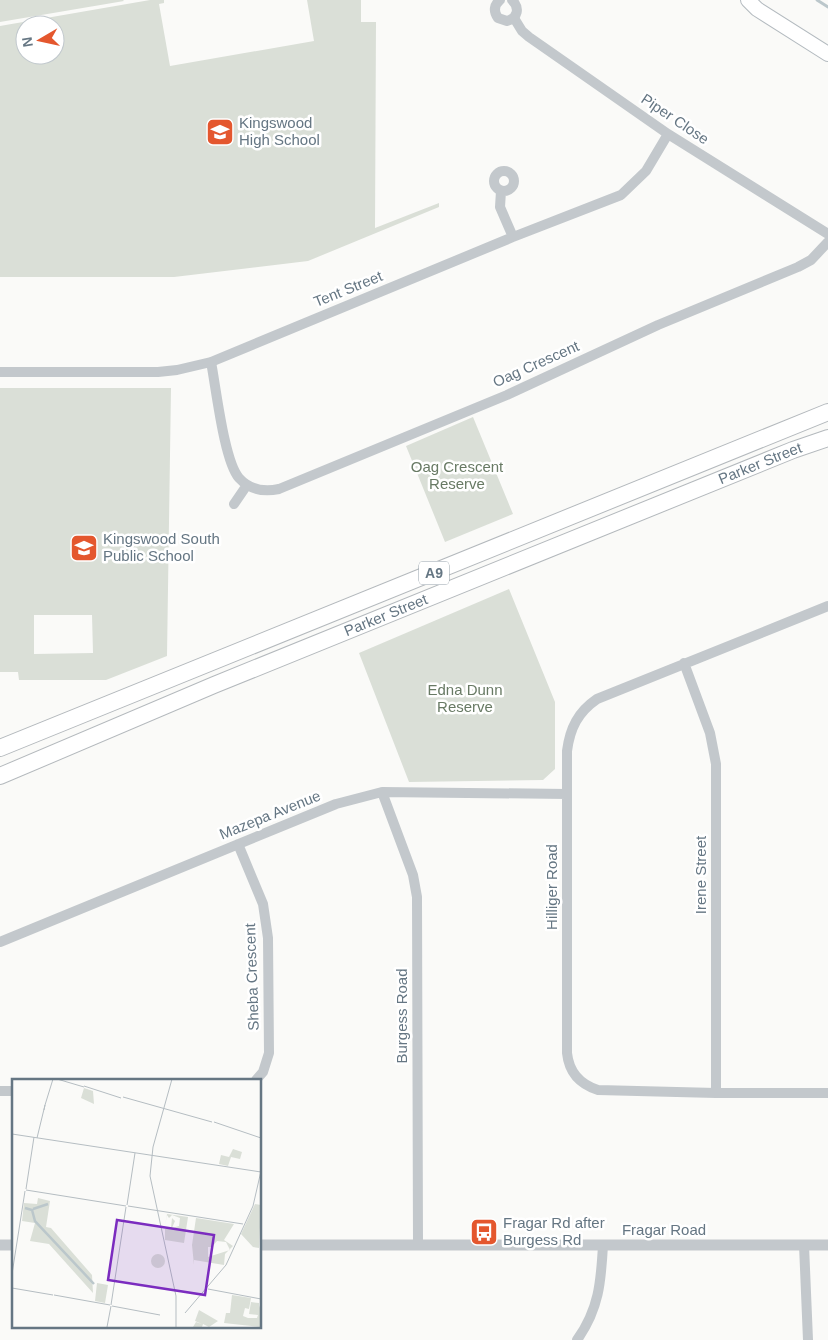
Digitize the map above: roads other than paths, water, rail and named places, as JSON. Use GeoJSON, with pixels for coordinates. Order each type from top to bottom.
{"type":"FeatureCollection","features":[{"type":"Feature","properties":{"kind":"highway","name":"Parker Street"},"geometry":{"type":"LineString","coordinates":[[0,748],[828,412]]}},
{"type":"Feature","properties":{"kind":"highway","name":"Parker Street"},"geometry":{"type":"LineString","coordinates":[[0,776],[214,685],[765,461],[828,438]]}},
{"type":"Feature","properties":{"kind":"main road"},"geometry":{"type":"LineString","coordinates":[[748,0],[757,9],[828,54]]}},
{"type":"Feature","properties":{"kind":"street","name":"Piper Close"},"geometry":{"type":"LineString","coordinates":[[500,0],[495,8],[498,18],[507,21],[514,18],[522,31],[668,134],[828,234]]}},
{"type":"Feature","properties":{"kind":"street"},"geometry":{"type":"LineString","coordinates":[[512,0],[517,9],[514,18]]}},
{"type":"Feature","properties":{"kind":"street","name":"Tent Street"},"geometry":{"type":"LineString","coordinates":[[0,372],[158,372],[177,370],[211,362],[513,237],[621,195],[646,171],[668,134]]}},
{"type":"Feature","properties":{"kind":"street"},"geometry":{"type":"LineString","coordinates":[[501,191],[500,207],[513,237]]}},
{"type":"Feature","properties":{"kind":"street","name":"Oag Crescent"},"geometry":{"type":"LineString","coordinates":[[247,485],[262,490],[273,490],[284,488],[318,474],[507,394],[658,325],[798,267],[811,260],[828,242]]}},
{"type":"Feature","properties":{"kind":"street"},"geometry":{"type":"LineString","coordinates":[[211,362],[230,463],[247,485],[234,504]]}},
{"type":"Feature","properties":{"kind":"street","name":"Hilliger Road"},"geometry":{"type":"LineString","coordinates":[[828,606],[597,700],[583,710],[576,719],[568,738],[566,751],[566,1053],[570,1068],[579,1081],[598,1090],[828,1093]]}},
{"type":"Feature","properties":{"kind":"street","name":"Irene Street"},"geometry":{"type":"LineString","coordinates":[[684,663],[710,732],[716,764],[716,1093]]}},
{"type":"Feature","properties":{"kind":"street","name":"Mazepa Avenue"},"geometry":{"type":"LineString","coordinates":[[0,942],[336,804],[382,792],[567,794]]}},
{"type":"Feature","properties":{"kind":"street","name":"Burgess Road"},"geometry":{"type":"LineString","coordinates":[[382,792],[413,875],[417,897],[418,1245]]}},
{"type":"Feature","properties":{"kind":"street","name":"Sheba Crescent"},"geometry":{"type":"LineString","coordinates":[[238,844],[263,904],[268,938],[269,1053],[263,1072],[257,1079]]}},
{"type":"Feature","properties":{"kind":"street"},"geometry":{"type":"LineString","coordinates":[[576,1340],[588,1324],[596,1304],[600,1285],[603,1244]]}},
{"type":"Feature","properties":{"kind":"street","name":"Fragar Road"},"geometry":{"type":"LineString","coordinates":[[261,1245],[828,1245]]}},
{"type":"Feature","properties":{"kind":"street"},"geometry":{"type":"LineString","coordinates":[[804,1245],[808,1340]]}},
{"type":"Feature","properties":{"kind":"waterway"},"geometry":{"type":"LineString","coordinates":[[817,0],[828,7]]}},
{"type":"Feature","properties":{"kind":"place","name":"Kingswood High School"},"geometry":{"type":"Point","coordinates":[220,132]}},
{"type":"Feature","properties":{"kind":"place","name":"Kingswood South Public School"},"geometry":{"type":"Point","coordinates":[84,548]}},
{"type":"Feature","properties":{"kind":"place","name":"Fragar Rd after Burgess Rd"},"geometry":{"type":"Point","coordinates":[484,1232]}},
{"type":"Feature","properties":{"kind":"park label","name":"Oag Crescent Reserve"},"geometry":{"type":"Point","coordinates":[457,476]}},
{"type":"Feature","properties":{"kind":"park label","name":"Edna Dunn Reserve"},"geometry":{"type":"Point","coordinates":[465,698]}}]}
